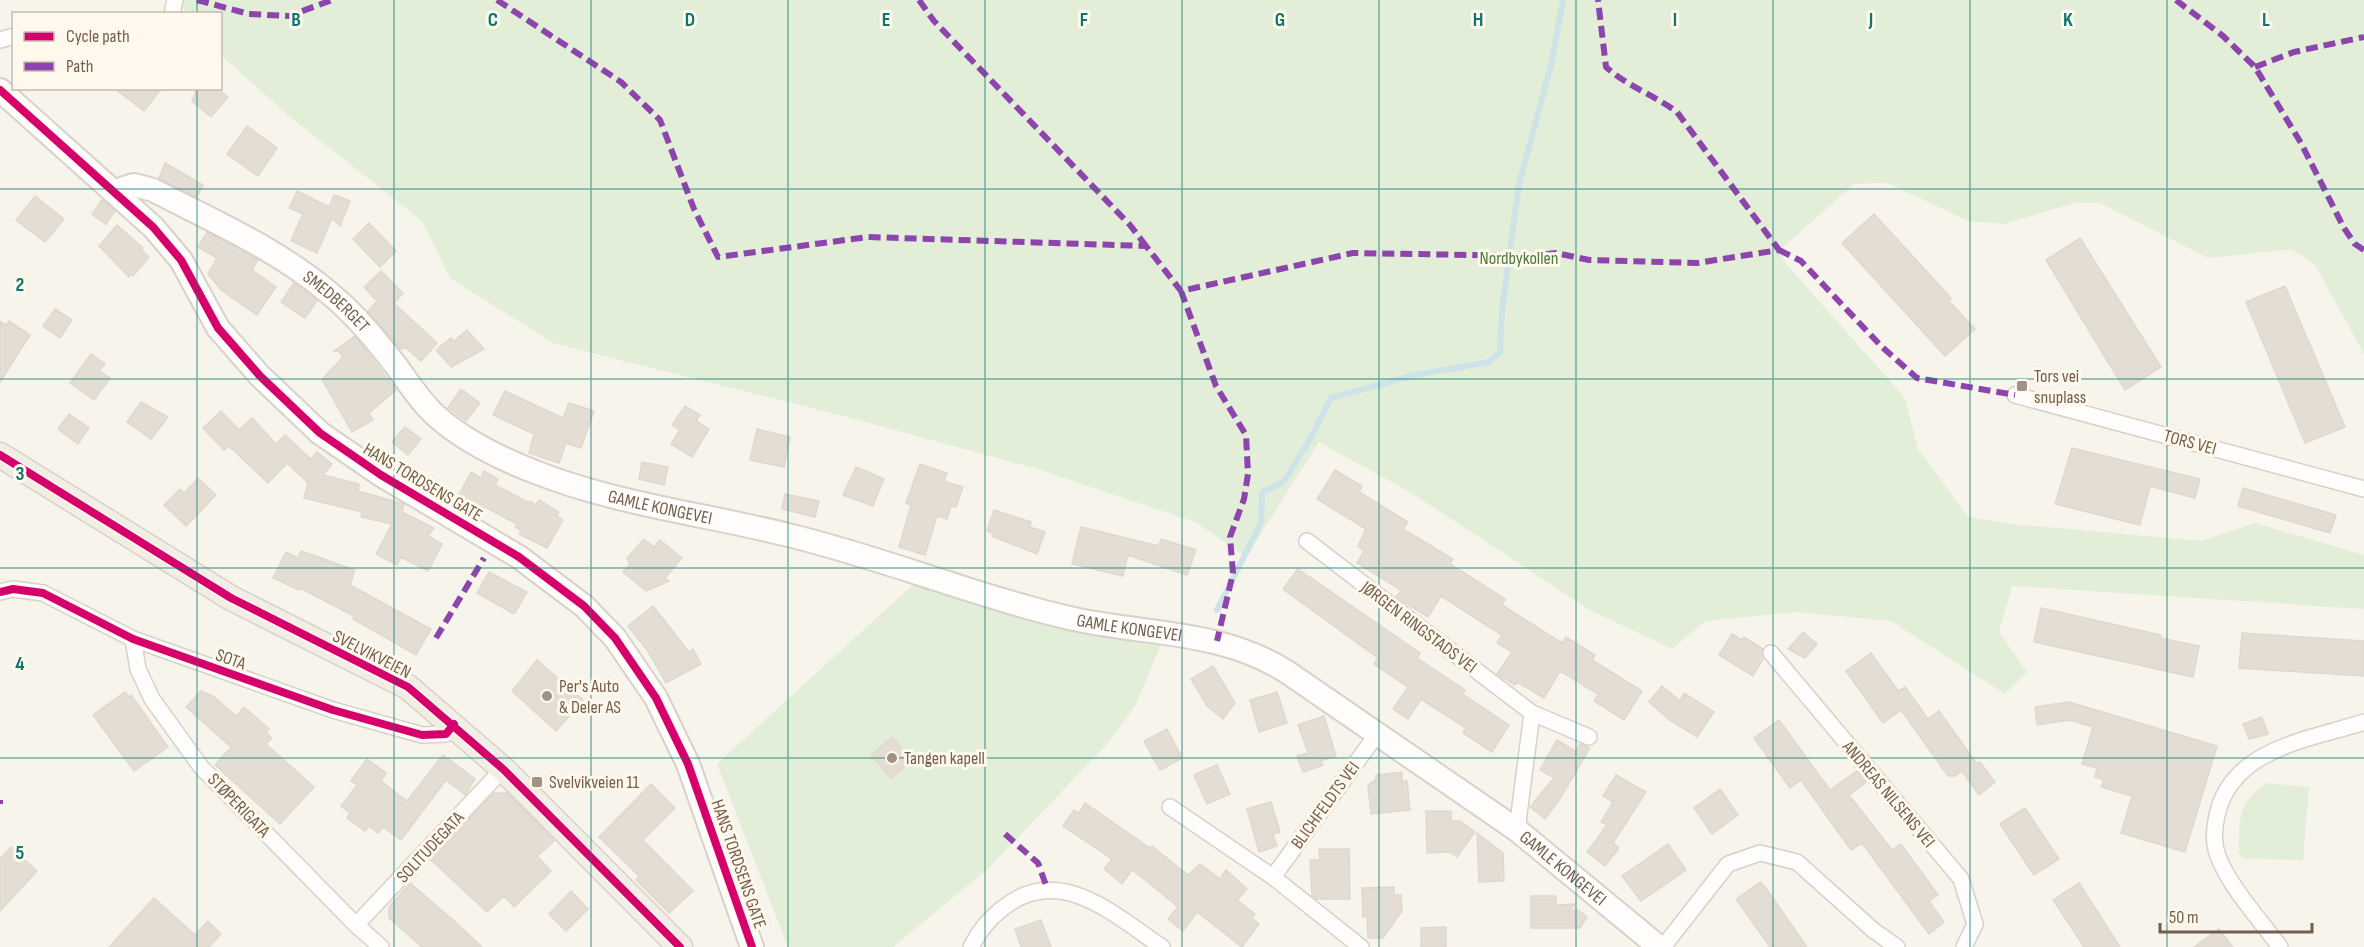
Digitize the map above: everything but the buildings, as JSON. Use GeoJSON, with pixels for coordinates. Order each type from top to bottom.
{"type":"FeatureCollection","features":[{"type":"Feature","properties":{"kind":"main road","name":"HANS TORDSENS GATE"},"geometry":{"type":"LineString","coordinates":[[0,90],[153,226],[181,260],[205,309],[236,350],[320,434],[372,470],[519,557],[584,606],[615,638],[656,698],[683,753],[752,947]]}},
{"type":"Feature","properties":{"kind":"main road","name":"SMEDBERGET"},"geometry":{"type":"LineString","coordinates":[[115,191],[134,185],[153,190],[270,251],[301,271],[357,318],[432,412],[483,448],[524,468]]}},
{"type":"Feature","properties":{"kind":"main road","name":"SVELVIKVEIEN"},"geometry":{"type":"LineString","coordinates":[[0,455],[231,598],[408,687],[454,724],[503,769],[680,947]]}},
{"type":"Feature","properties":{"kind":"main road","name":"GAMLE KONGEVEI"},"geometry":{"type":"LineString","coordinates":[[524,468],[574,485],[620,497],[787,534],[871,557],[1045,612],[1109,626],[1192,636],[1228,644],[1276,666],[1517,830],[1661,947]]}},
{"type":"Feature","properties":{"kind":"street","name":"TORS VEI"},"geometry":{"type":"LineString","coordinates":[[2015,395],[2364,489]]}},
{"type":"Feature","properties":{"kind":"street","name":"JØRGEN RINGSTADS VEI"},"geometry":{"type":"LineString","coordinates":[[1307,541],[1532,712],[1589,737]]}},
{"type":"Feature","properties":{"kind":"street","name":"SOTA"},"geometry":{"type":"LineString","coordinates":[[0,592],[13,589],[43,593],[133,639],[333,710],[422,735],[446,734],[454,724]]}},
{"type":"Feature","properties":{"kind":"street","name":"STØPERIGATA"},"geometry":{"type":"LineString","coordinates":[[133,639],[138,669],[153,699],[201,767],[356,925],[381,947]]}},
{"type":"Feature","properties":{"kind":"street","name":"ANDREAS NILSENS VEI"},"geometry":{"type":"LineString","coordinates":[[1771,653],[1960,879],[1975,924],[1964,947]]}},
{"type":"Feature","properties":{"kind":"street"},"geometry":{"type":"LineString","coordinates":[[1517,830],[1532,712]]}},
{"type":"Feature","properties":{"kind":"street"},"geometry":{"type":"LineString","coordinates":[[2280,947],[2226,871],[2218,856],[2215,831],[2220,806],[2231,781],[2254,760],[2364,722]]}},
{"type":"Feature","properties":{"kind":"street","name":"BLICHFELDTS VEI"},"geometry":{"type":"LineString","coordinates":[[1273,877],[1377,734]]}},
{"type":"Feature","properties":{"kind":"street","name":"SOLITUDEGATA"},"geometry":{"type":"LineString","coordinates":[[356,925],[503,769]]}},
{"type":"Feature","properties":{"kind":"street"},"geometry":{"type":"LineString","coordinates":[[1170,807],[1273,877],[1361,947]]}},
{"type":"Feature","properties":{"kind":"street"},"geometry":{"type":"LineString","coordinates":[[1661,947],[1728,864],[1761,854],[1797,862],[1873,930],[1897,947]]}},
{"type":"Feature","properties":{"kind":"street"},"geometry":{"type":"LineString","coordinates":[[971,947],[978,931],[1018,896],[1047,888],[1071,893],[1105,908],[1162,947]]}},
{"type":"Feature","properties":{"kind":"green space","name":"Nordbykollen"},"geometry":{"type":"Polygon","coordinates":[[[178,0],[2364,0],[2364,354],[2315,265],[2292,249],[2208,258],[2100,203],[2074,203],[2004,224],[1968,221],[1888,183],[1854,184],[1779,251],[1787,265],[1905,398],[1918,449],[1968,517],[2011,524],[2202,541],[2255,523],[2364,555],[2364,609],[2012,586],[1999,632],[2027,672],[2005,694],[1891,621],[1797,612],[1705,621],[1672,649],[1590,610],[1410,492],[1319,442],[1246,557],[1195,522],[1034,468],[843,416],[553,343],[450,278],[422,221],[289,116],[222,56],[222,12],[186,12],[178,0]]]}},
{"type":"Feature","properties":{"kind":"green space"},"geometry":{"type":"Polygon","coordinates":[[[916,582],[1163,640],[1135,706],[1106,745],[989,868],[893,947],[788,947],[717,764],[916,582]]]}},
{"type":"Feature","properties":{"kind":"green space"},"geometry":{"type":"Polygon","coordinates":[[[2267,783],[2309,787],[2303,860],[2244,859],[2239,853],[2240,822],[2245,805],[2257,790],[2267,783]]]}},
{"type":"Feature","properties":{"kind":"waterway"},"geometry":{"type":"LineString","coordinates":[[1217,610],[1261,523],[1262,493],[1284,481],[1309,441],[1331,398],[1415,375],[1489,362],[1500,352],[1502,310],[1519,184],[1551,65],[1563,0]]}},
{"type":"Feature","properties":{"kind":"marked path"},"geometry":{"type":"LineString","coordinates":[[197,0],[249,14],[289,16],[332,0]]}},
{"type":"Feature","properties":{"kind":"marked path"},"geometry":{"type":"LineString","coordinates":[[497,0],[621,82],[660,120],[694,209],[718,257],[868,237],[1146,246],[1181,291],[1353,253],[1533,256],[1556,253],[1589,260],[1697,263],[1779,250],[1677,112],[1623,80],[1606,67],[1598,0]]}},
{"type":"Feature","properties":{"kind":"marked path"},"geometry":{"type":"LineString","coordinates":[[919,0],[934,21],[1130,225],[1146,246]]}},
{"type":"Feature","properties":{"kind":"marked path"},"geometry":{"type":"LineString","coordinates":[[2176,0],[2223,36],[2255,67],[2301,143],[2344,228],[2355,244],[2364,250]]}},
{"type":"Feature","properties":{"kind":"marked path"},"geometry":{"type":"LineString","coordinates":[[2255,67],[2294,52],[2364,37]]}},
{"type":"Feature","properties":{"kind":"marked path"},"geometry":{"type":"LineString","coordinates":[[1779,250],[1801,261],[1882,347],[1917,378],[2015,395]]}},
{"type":"Feature","properties":{"kind":"marked path"},"geometry":{"type":"LineString","coordinates":[[1181,291],[1216,386],[1246,435],[1248,474],[1244,499],[1230,537],[1233,573],[1217,641]]}},
{"type":"Feature","properties":{"kind":"marked path"},"geometry":{"type":"LineString","coordinates":[[436,638],[484,558]]}},
{"type":"Feature","properties":{"kind":"marked path"},"geometry":{"type":"LineString","coordinates":[[1005,834],[1038,863],[1047,888]]}},
{"type":"Feature","properties":{"kind":"cycle path"},"geometry":{"type":"LineString","coordinates":[[0,90],[153,227],[181,260],[218,328],[260,376],[320,433],[381,475],[519,557],[584,606],[615,638],[656,698],[688,764],[752,947]]}},
{"type":"Feature","properties":{"kind":"cycle path"},"geometry":{"type":"LineString","coordinates":[[0,455],[231,598],[408,687],[503,769],[680,947]]}},
{"type":"Feature","properties":{"kind":"cycle path"},"geometry":{"type":"LineString","coordinates":[[0,592],[13,589],[43,593],[133,639],[333,710],[422,735],[446,734],[454,724]]}},
{"type":"Feature","properties":{"kind":"place","name":"Tors vei snuplass"},"geometry":{"type":"Point","coordinates":[2022,386]}},
{"type":"Feature","properties":{"kind":"place","name":"Per's Auto & Deler AS"},"geometry":{"type":"Point","coordinates":[547,696]}},
{"type":"Feature","properties":{"kind":"place","name":"Tangen kapell"},"geometry":{"type":"Point","coordinates":[892,758]}},
{"type":"Feature","properties":{"kind":"place","name":"Svelvikveien 11"},"geometry":{"type":"Point","coordinates":[537,782]}}]}
